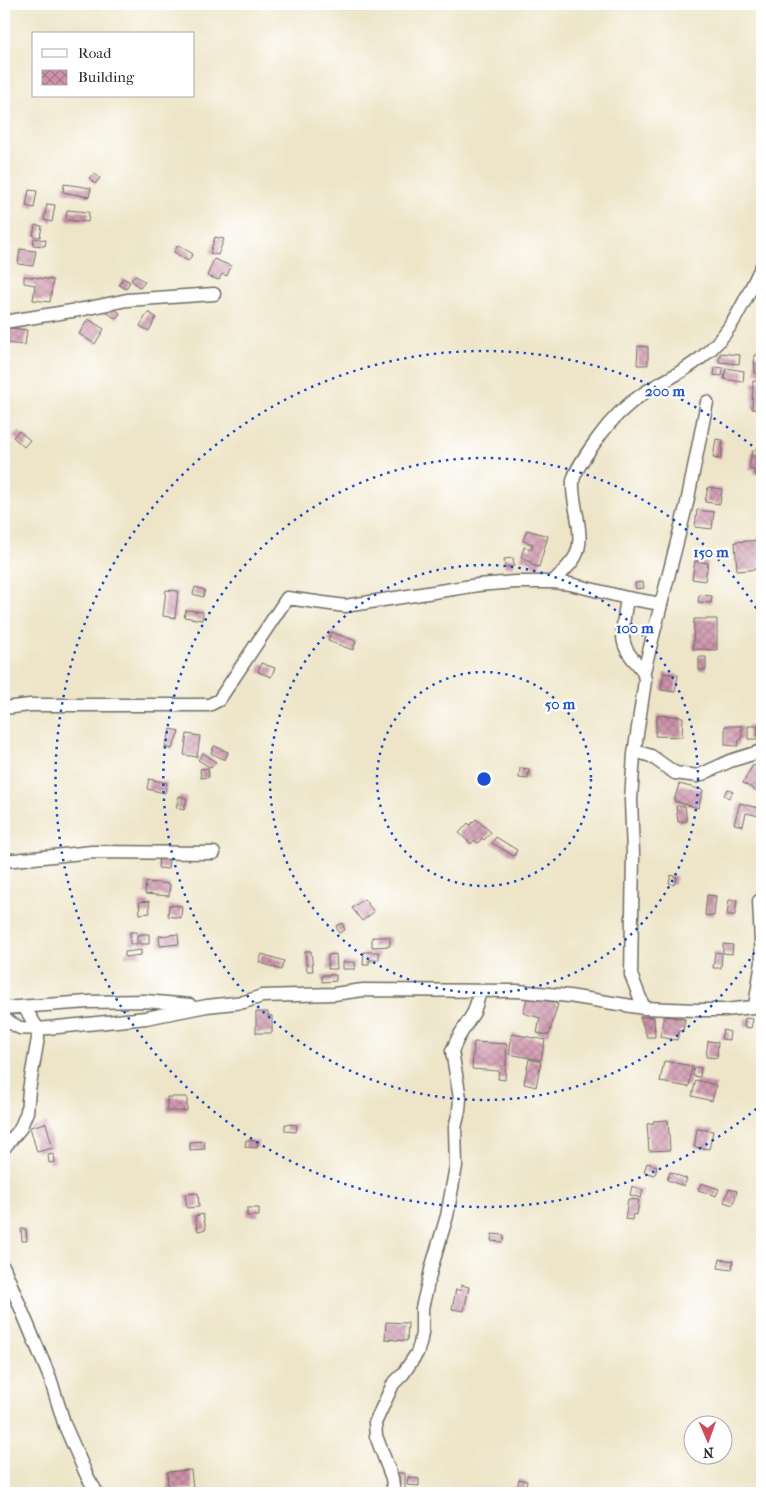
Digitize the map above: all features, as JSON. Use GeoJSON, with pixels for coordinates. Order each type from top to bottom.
{"type":"FeatureCollection","features":[{"type":"Feature","properties":{"kind":"street"},"geometry":{"type":"LineString","coordinates":[[553,582],[572,562],[578,550],[578,528],[573,482],[598,438],[612,420],[635,399],[700,359],[725,335],[737,318],[762,266]]}},
{"type":"Feature","properties":{"kind":"street"},"geometry":{"type":"LineString","coordinates":[[4,322],[127,300],[214,294]]}},
{"type":"Feature","properties":{"kind":"street"},"geometry":{"type":"LineString","coordinates":[[644,1008],[631,975],[631,800],[635,751],[645,681],[644,671],[687,503],[707,402]]}},
{"type":"Feature","properties":{"kind":"street"},"geometry":{"type":"LineString","coordinates":[[4,708],[30,705],[209,705],[219,700],[287,598],[346,606],[478,585],[553,582],[660,604]]}},
{"type":"Feature","properties":{"kind":"street"},"geometry":{"type":"LineString","coordinates":[[627,598],[622,636],[628,652],[644,671]]}},
{"type":"Feature","properties":{"kind":"street"},"geometry":{"type":"LineString","coordinates":[[635,751],[651,756],[675,773],[698,776],[730,761],[762,751]]}},
{"type":"Feature","properties":{"kind":"street"},"geometry":{"type":"LineString","coordinates":[[4,861],[92,852],[214,853]]}},
{"type":"Feature","properties":{"kind":"street"},"geometry":{"type":"LineString","coordinates":[[4,1019],[20,1028],[38,1029],[146,1018],[207,1006],[244,1002],[262,996],[334,994],[363,990],[518,991],[545,993],[644,1008],[725,1010],[758,1006],[762,962],[760,901]]}},
{"type":"Feature","properties":{"kind":"street"},"geometry":{"type":"LineString","coordinates":[[394,1493],[392,1478],[376,1436],[375,1423],[393,1384],[403,1374],[417,1353],[420,1344],[422,1308],[447,1216],[456,1166],[455,1128],[460,1098],[452,1051],[474,1012],[480,992]]}},
{"type":"Feature","properties":{"kind":"street"},"geometry":{"type":"LineString","coordinates":[[4,1008],[88,1002],[144,1001],[207,1006]]}},
{"type":"Feature","properties":{"kind":"street"},"geometry":{"type":"LineString","coordinates":[[4,1148],[20,1129],[27,1112],[38,1029],[24,1006]]}},
{"type":"Feature","properties":{"kind":"street"},"geometry":{"type":"LineString","coordinates":[[4,1268],[50,1378],[65,1426],[98,1493]]}},
{"type":"Feature","properties":{"kind":"building"},"geometry":{"type":"Polygon","coordinates":[[[94,173],[100,178],[95,184],[89,178],[94,173]]]}},
{"type":"Feature","properties":{"kind":"building"},"geometry":{"type":"Polygon","coordinates":[[[64,184],[91,188],[89,197],[63,192],[64,184]]]}},
{"type":"Feature","properties":{"kind":"building"},"geometry":{"type":"Polygon","coordinates":[[[29,190],[37,191],[34,208],[26,206],[29,190]]]}},
{"type":"Feature","properties":{"kind":"building"},"geometry":{"type":"Polygon","coordinates":[[[47,204],[55,205],[52,222],[44,220],[47,204]]]}},
{"type":"Feature","properties":{"kind":"building"},"geometry":{"type":"Polygon","coordinates":[[[67,210],[89,212],[88,222],[66,220],[67,210]]]}},
{"type":"Feature","properties":{"kind":"building"},"geometry":{"type":"Polygon","coordinates":[[[35,225],[42,226],[40,237],[33,236],[35,225]]]}},
{"type":"Feature","properties":{"kind":"building"},"geometry":{"type":"Polygon","coordinates":[[[215,237],[224,239],[218,255],[210,253],[215,237]]]}},
{"type":"Feature","properties":{"kind":"building"},"geometry":{"type":"Polygon","coordinates":[[[34,238],[46,240],[45,246],[33,245],[34,238]]]}},
{"type":"Feature","properties":{"kind":"building"},"geometry":{"type":"Polygon","coordinates":[[[178,245],[193,254],[188,261],[174,252],[178,245]]]}},
{"type":"Feature","properties":{"kind":"building"},"geometry":{"type":"Polygon","coordinates":[[[20,249],[36,251],[33,266],[18,264],[20,249]]]}},
{"type":"Feature","properties":{"kind":"building"},"geometry":{"type":"Polygon","coordinates":[[[214,259],[231,266],[227,276],[222,274],[219,280],[207,276],[214,259]]]}},
{"type":"Feature","properties":{"kind":"building"},"geometry":{"type":"Polygon","coordinates":[[[135,275],[145,282],[140,288],[131,280],[135,275]]]}},
{"type":"Feature","properties":{"kind":"building"},"geometry":{"type":"Polygon","coordinates":[[[24,276],[53,280],[50,302],[33,300],[35,285],[24,283],[24,276]]]}},
{"type":"Feature","properties":{"kind":"building"},"geometry":{"type":"Polygon","coordinates":[[[123,278],[130,282],[126,289],[119,285],[123,278]]]}},
{"type":"Feature","properties":{"kind":"building"},"geometry":{"type":"Polygon","coordinates":[[[110,305],[120,313],[116,319],[105,311],[110,305]]]}},
{"type":"Feature","properties":{"kind":"building"},"geometry":{"type":"Polygon","coordinates":[[[148,312],[156,317],[149,331],[140,326],[148,312]]]}},
{"type":"Feature","properties":{"kind":"building"},"geometry":{"type":"Polygon","coordinates":[[[88,319],[104,329],[95,344],[79,334],[88,319]]]}},
{"type":"Feature","properties":{"kind":"building"},"geometry":{"type":"Polygon","coordinates":[[[4,327],[27,330],[25,345],[4,343],[4,327]]]}},
{"type":"Feature","properties":{"kind":"building"},"geometry":{"type":"Polygon","coordinates":[[[638,346],[648,347],[648,365],[637,365],[638,346]]]}},
{"type":"Feature","properties":{"kind":"building"},"geometry":{"type":"Polygon","coordinates":[[[720,353],[740,355],[739,364],[719,362],[720,353]]]}},
{"type":"Feature","properties":{"kind":"building"},"geometry":{"type":"Polygon","coordinates":[[[754,355],[762,355],[762,373],[755,373],[754,355]]]}},
{"type":"Feature","properties":{"kind":"building"},"geometry":{"type":"Polygon","coordinates":[[[715,367],[723,368],[722,376],[714,375],[715,367]]]}},
{"type":"Feature","properties":{"kind":"building"},"geometry":{"type":"Polygon","coordinates":[[[726,368],[744,371],[743,382],[724,379],[726,368]]]}},
{"type":"Feature","properties":{"kind":"building"},"geometry":{"type":"Polygon","coordinates":[[[753,381],[762,382],[760,410],[752,409],[753,381]]]}},
{"type":"Feature","properties":{"kind":"building"},"geometry":{"type":"Polygon","coordinates":[[[19,431],[30,440],[24,447],[13,437],[19,431]]]}},
{"type":"Feature","properties":{"kind":"building"},"geometry":{"type":"Polygon","coordinates":[[[716,439],[723,440],[721,459],[713,458],[716,439]]]}},
{"type":"Feature","properties":{"kind":"building"},"geometry":{"type":"Polygon","coordinates":[[[752,451],[762,452],[762,475],[754,474],[754,470],[749,469],[752,451]]]}},
{"type":"Feature","properties":{"kind":"building"},"geometry":{"type":"Polygon","coordinates":[[[708,487],[722,489],[720,504],[705,502],[708,487]]]}},
{"type":"Feature","properties":{"kind":"building"},"geometry":{"type":"Polygon","coordinates":[[[697,510],[714,512],[712,529],[695,527],[697,510]]]}},
{"type":"Feature","properties":{"kind":"building"},"geometry":{"type":"Polygon","coordinates":[[[527,530],[548,536],[539,567],[531,565],[531,562],[521,558],[524,547],[531,549],[533,544],[523,541],[527,530]]]}},
{"type":"Feature","properties":{"kind":"building"},"geometry":{"type":"Polygon","coordinates":[[[759,540],[761,569],[737,571],[735,542],[759,540]]]}},
{"type":"Feature","properties":{"kind":"building"},"geometry":{"type":"Polygon","coordinates":[[[513,558],[514,566],[505,567],[504,559],[513,558]]]}},
{"type":"Feature","properties":{"kind":"building"},"geometry":{"type":"Polygon","coordinates":[[[695,561],[708,563],[705,581],[692,579],[695,561]]]}},
{"type":"Feature","properties":{"kind":"building"},"geometry":{"type":"Polygon","coordinates":[[[643,582],[644,588],[636,589],[635,583],[643,582]]]}},
{"type":"Feature","properties":{"kind":"building"},"geometry":{"type":"Polygon","coordinates":[[[195,587],[205,590],[203,597],[193,594],[195,587]]]}},
{"type":"Feature","properties":{"kind":"building"},"geometry":{"type":"Polygon","coordinates":[[[166,590],[178,591],[175,618],[163,616],[166,590]]]}},
{"type":"Feature","properties":{"kind":"building"},"geometry":{"type":"Polygon","coordinates":[[[699,595],[712,596],[711,603],[698,602],[699,595]]]}},
{"type":"Feature","properties":{"kind":"building"},"geometry":{"type":"Polygon","coordinates":[[[186,610],[203,612],[202,620],[184,617],[186,610]]]}},
{"type":"Feature","properties":{"kind":"building"},"geometry":{"type":"Polygon","coordinates":[[[694,619],[717,619],[717,650],[693,649],[694,619]]]}},
{"type":"Feature","properties":{"kind":"building"},"geometry":{"type":"Polygon","coordinates":[[[331,632],[356,641],[353,650],[328,641],[331,632]]]}},
{"type":"Feature","properties":{"kind":"building"},"geometry":{"type":"Polygon","coordinates":[[[699,657],[706,657],[706,670],[699,670],[699,657]]]}},
{"type":"Feature","properties":{"kind":"building"},"geometry":{"type":"Polygon","coordinates":[[[261,663],[275,668],[271,677],[258,672],[261,663]]]}},
{"type":"Feature","properties":{"kind":"building"},"geometry":{"type":"Polygon","coordinates":[[[664,673],[678,675],[675,692],[661,690],[664,673]]]}},
{"type":"Feature","properties":{"kind":"building"},"geometry":{"type":"Polygon","coordinates":[[[657,715],[683,717],[682,737],[655,736],[657,715]]]}},
{"type":"Feature","properties":{"kind":"building"},"geometry":{"type":"Polygon","coordinates":[[[725,726],[742,726],[742,739],[739,740],[738,746],[725,745],[725,726]]]}},
{"type":"Feature","properties":{"kind":"building"},"geometry":{"type":"Polygon","coordinates":[[[748,726],[758,726],[757,739],[748,739],[748,726]]]}},
{"type":"Feature","properties":{"kind":"building"},"geometry":{"type":"Polygon","coordinates":[[[171,729],[179,731],[172,749],[165,747],[171,729]]]}},
{"type":"Feature","properties":{"kind":"building"},"geometry":{"type":"Polygon","coordinates":[[[187,734],[200,736],[197,757],[184,755],[187,734]]]}},
{"type":"Feature","properties":{"kind":"building"},"geometry":{"type":"Polygon","coordinates":[[[214,746],[228,752],[225,760],[211,753],[214,746]]]}},
{"type":"Feature","properties":{"kind":"building"},"geometry":{"type":"Polygon","coordinates":[[[203,753],[216,762],[211,768],[198,760],[203,753]]]}},
{"type":"Feature","properties":{"kind":"building"},"geometry":{"type":"Polygon","coordinates":[[[753,765],[762,770],[762,788],[760,793],[743,783],[753,765]]]}},
{"type":"Feature","properties":{"kind":"building"},"geometry":{"type":"Polygon","coordinates":[[[208,768],[209,777],[201,778],[200,769],[208,768]]]}},
{"type":"Feature","properties":{"kind":"building"},"geometry":{"type":"Polygon","coordinates":[[[520,768],[529,769],[528,779],[519,778],[520,768]]]}},
{"type":"Feature","properties":{"kind":"building"},"geometry":{"type":"Polygon","coordinates":[[[149,779],[167,783],[165,793],[147,789],[149,779]]]}},
{"type":"Feature","properties":{"kind":"building"},"geometry":{"type":"Polygon","coordinates":[[[679,784],[703,790],[698,808],[674,801],[679,784]]]}},
{"type":"Feature","properties":{"kind":"building"},"geometry":{"type":"Polygon","coordinates":[[[728,789],[733,792],[729,798],[724,795],[728,789]]]}},
{"type":"Feature","properties":{"kind":"building"},"geometry":{"type":"Polygon","coordinates":[[[179,796],[187,798],[184,810],[176,808],[179,796]]]}},
{"type":"Feature","properties":{"kind":"building"},"geometry":{"type":"Polygon","coordinates":[[[740,803],[761,809],[759,816],[746,813],[743,826],[734,824],[740,803]]]}},
{"type":"Feature","properties":{"kind":"building"},"geometry":{"type":"Polygon","coordinates":[[[676,806],[685,806],[687,821],[678,822],[676,806]]]}},
{"type":"Feature","properties":{"kind":"building"},"geometry":{"type":"Polygon","coordinates":[[[476,819],[491,832],[484,840],[482,838],[478,843],[474,840],[471,844],[459,833],[468,823],[470,825],[476,819]]]}},
{"type":"Feature","properties":{"kind":"building"},"geometry":{"type":"Polygon","coordinates":[[[496,837],[517,850],[514,856],[492,843],[496,837]]]}},
{"type":"Feature","properties":{"kind":"building"},"geometry":{"type":"Polygon","coordinates":[[[159,854],[169,855],[168,869],[158,868],[159,854]]]}},
{"type":"Feature","properties":{"kind":"building"},"geometry":{"type":"Polygon","coordinates":[[[671,875],[677,877],[674,885],[669,883],[671,875]]]}},
{"type":"Feature","properties":{"kind":"building"},"geometry":{"type":"Polygon","coordinates":[[[146,882],[170,884],[169,896],[145,894],[146,882]]]}},
{"type":"Feature","properties":{"kind":"building"},"geometry":{"type":"Polygon","coordinates":[[[707,895],[716,896],[714,916],[705,915],[707,895]]]}},
{"type":"Feature","properties":{"kind":"building"},"geometry":{"type":"Polygon","coordinates":[[[364,899],[374,912],[362,921],[352,908],[364,899]]]}},
{"type":"Feature","properties":{"kind":"building"},"geometry":{"type":"Polygon","coordinates":[[[729,900],[737,900],[735,915],[727,915],[729,900]]]}},
{"type":"Feature","properties":{"kind":"building"},"geometry":{"type":"Polygon","coordinates":[[[149,901],[150,913],[140,914],[139,902],[149,901]]]}},
{"type":"Feature","properties":{"kind":"building"},"geometry":{"type":"Polygon","coordinates":[[[169,905],[182,906],[181,918],[168,916],[169,905]]]}},
{"type":"Feature","properties":{"kind":"building"},"geometry":{"type":"Polygon","coordinates":[[[342,923],[345,930],[339,933],[336,926],[342,923]]]}},
{"type":"Feature","properties":{"kind":"building"},"geometry":{"type":"Polygon","coordinates":[[[130,932],[137,932],[137,944],[130,944],[130,932]]]}},
{"type":"Feature","properties":{"kind":"building"},"geometry":{"type":"Polygon","coordinates":[[[140,934],[149,934],[149,944],[139,944],[140,934]]]}},
{"type":"Feature","properties":{"kind":"building"},"geometry":{"type":"Polygon","coordinates":[[[178,934],[179,944],[160,946],[159,936],[178,934]]]}},
{"type":"Feature","properties":{"kind":"building"},"geometry":{"type":"Polygon","coordinates":[[[372,937],[390,937],[390,946],[372,947],[372,937]]]}},
{"type":"Feature","properties":{"kind":"building"},"geometry":{"type":"Polygon","coordinates":[[[723,944],[733,945],[732,954],[723,953],[723,944]]]}},
{"type":"Feature","properties":{"kind":"building"},"geometry":{"type":"Polygon","coordinates":[[[141,950],[141,955],[125,957],[125,952],[141,950]]]}},
{"type":"Feature","properties":{"kind":"building"},"geometry":{"type":"Polygon","coordinates":[[[305,951],[311,951],[313,971],[307,971],[305,951]]]}},
{"type":"Feature","properties":{"kind":"building"},"geometry":{"type":"Polygon","coordinates":[[[364,952],[379,952],[379,960],[369,960],[369,965],[363,965],[364,952]]]}},
{"type":"Feature","properties":{"kind":"building"},"geometry":{"type":"Polygon","coordinates":[[[715,952],[722,953],[721,968],[713,968],[715,952]]]}},
{"type":"Feature","properties":{"kind":"building"},"geometry":{"type":"Polygon","coordinates":[[[262,954],[284,961],[281,970],[259,962],[262,954]]]}},
{"type":"Feature","properties":{"kind":"building"},"geometry":{"type":"Polygon","coordinates":[[[336,954],[337,969],[328,969],[328,955],[336,954]]]}},
{"type":"Feature","properties":{"kind":"building"},"geometry":{"type":"Polygon","coordinates":[[[343,962],[355,962],[355,969],[343,969],[343,962]]]}},
{"type":"Feature","properties":{"kind":"building"},"geometry":{"type":"Polygon","coordinates":[[[322,975],[336,975],[336,981],[322,982],[322,975]]]}},
{"type":"Feature","properties":{"kind":"building"},"geometry":{"type":"Polygon","coordinates":[[[528,995],[558,1004],[549,1035],[537,1033],[540,1018],[523,1013],[528,995]]]}},
{"type":"Feature","properties":{"kind":"building"},"geometry":{"type":"Polygon","coordinates":[[[256,1012],[268,1012],[268,1016],[272,1016],[272,1033],[256,1033],[256,1012]]]}},
{"type":"Feature","properties":{"kind":"building"},"geometry":{"type":"Polygon","coordinates":[[[664,1016],[685,1019],[683,1031],[679,1031],[677,1040],[660,1037],[664,1016]]]}},
{"type":"Feature","properties":{"kind":"building"},"geometry":{"type":"Polygon","coordinates":[[[640,1017],[654,1017],[655,1037],[647,1037],[640,1017]]]}},
{"type":"Feature","properties":{"kind":"building"},"geometry":{"type":"Polygon","coordinates":[[[745,1018],[753,1019],[751,1028],[744,1027],[745,1018]]]}},
{"type":"Feature","properties":{"kind":"building"},"geometry":{"type":"Polygon","coordinates":[[[723,1030],[730,1032],[729,1040],[721,1039],[723,1030]]]}},
{"type":"Feature","properties":{"kind":"building"},"geometry":{"type":"Polygon","coordinates":[[[512,1034],[545,1040],[541,1060],[509,1054],[512,1034]]]}},
{"type":"Feature","properties":{"kind":"building"},"geometry":{"type":"Polygon","coordinates":[[[708,1041],[718,1042],[717,1058],[706,1057],[708,1041]]]}},
{"type":"Feature","properties":{"kind":"building"},"geometry":{"type":"Polygon","coordinates":[[[474,1042],[507,1044],[505,1080],[498,1079],[499,1071],[472,1069],[474,1042]]]}},
{"type":"Feature","properties":{"kind":"building"},"geometry":{"type":"Polygon","coordinates":[[[529,1059],[541,1062],[536,1087],[524,1084],[529,1059]]]}},
{"type":"Feature","properties":{"kind":"building"},"geometry":{"type":"Polygon","coordinates":[[[664,1061],[692,1066],[689,1087],[660,1082],[664,1061]]]}},
{"type":"Feature","properties":{"kind":"building"},"geometry":{"type":"Polygon","coordinates":[[[694,1067],[701,1068],[700,1077],[693,1076],[694,1067]]]}},
{"type":"Feature","properties":{"kind":"building"},"geometry":{"type":"Polygon","coordinates":[[[696,1080],[716,1085],[712,1101],[692,1096],[696,1080]]]}},
{"type":"Feature","properties":{"kind":"building"},"geometry":{"type":"Polygon","coordinates":[[[167,1097],[187,1097],[187,1111],[167,1111],[167,1097]]]}},
{"type":"Feature","properties":{"kind":"building"},"geometry":{"type":"Polygon","coordinates":[[[668,1120],[670,1150],[649,1151],[647,1124],[654,1123],[653,1121],[668,1120]]]}},
{"type":"Feature","properties":{"kind":"building"},"geometry":{"type":"Polygon","coordinates":[[[46,1123],[53,1148],[37,1152],[30,1127],[46,1123]]]}},
{"type":"Feature","properties":{"kind":"building"},"geometry":{"type":"Polygon","coordinates":[[[285,1124],[297,1125],[296,1132],[285,1131],[285,1124]]]}},
{"type":"Feature","properties":{"kind":"building"},"geometry":{"type":"Polygon","coordinates":[[[697,1129],[713,1131],[709,1149],[694,1147],[697,1129]]]}},
{"type":"Feature","properties":{"kind":"building"},"geometry":{"type":"Polygon","coordinates":[[[246,1140],[258,1141],[257,1148],[245,1147],[246,1140]]]}},
{"type":"Feature","properties":{"kind":"building"},"geometry":{"type":"Polygon","coordinates":[[[204,1141],[205,1149],[190,1150],[190,1142],[204,1141]]]}},
{"type":"Feature","properties":{"kind":"building"},"geometry":{"type":"Polygon","coordinates":[[[54,1154],[55,1162],[49,1163],[48,1155],[54,1154]]]}},
{"type":"Feature","properties":{"kind":"building"},"geometry":{"type":"Polygon","coordinates":[[[647,1163],[657,1166],[655,1175],[644,1172],[647,1163]]]}},
{"type":"Feature","properties":{"kind":"building"},"geometry":{"type":"Polygon","coordinates":[[[670,1172],[687,1179],[684,1186],[667,1180],[670,1172]]]}},
{"type":"Feature","properties":{"kind":"building"},"geometry":{"type":"Polygon","coordinates":[[[701,1183],[719,1189],[716,1196],[698,1190],[701,1183]]]}},
{"type":"Feature","properties":{"kind":"building"},"geometry":{"type":"Polygon","coordinates":[[[632,1186],[643,1190],[641,1198],[630,1195],[632,1186]]]}},
{"type":"Feature","properties":{"kind":"building"},"geometry":{"type":"Polygon","coordinates":[[[729,1189],[737,1191],[733,1205],[724,1202],[729,1189]]]}},
{"type":"Feature","properties":{"kind":"building"},"geometry":{"type":"Polygon","coordinates":[[[198,1193],[199,1207],[187,1208],[185,1194],[198,1193]]]}},
{"type":"Feature","properties":{"kind":"building"},"geometry":{"type":"Polygon","coordinates":[[[628,1199],[639,1200],[637,1215],[633,1214],[632,1220],[625,1219],[628,1199]]]}},
{"type":"Feature","properties":{"kind":"building"},"geometry":{"type":"Polygon","coordinates":[[[247,1208],[259,1208],[259,1216],[247,1216],[247,1208]]]}},
{"type":"Feature","properties":{"kind":"building"},"geometry":{"type":"Polygon","coordinates":[[[203,1214],[206,1229],[198,1231],[195,1216],[203,1214]]]}},
{"type":"Feature","properties":{"kind":"building"},"geometry":{"type":"Polygon","coordinates":[[[21,1229],[26,1229],[27,1241],[22,1241],[21,1229]]]}},
{"type":"Feature","properties":{"kind":"building"},"geometry":{"type":"Polygon","coordinates":[[[492,1234],[504,1235],[503,1242],[491,1241],[492,1234]]]}},
{"type":"Feature","properties":{"kind":"building"},"geometry":{"type":"Polygon","coordinates":[[[720,1259],[733,1261],[732,1270],[718,1268],[720,1259]]]}},
{"type":"Feature","properties":{"kind":"building"},"geometry":{"type":"Polygon","coordinates":[[[461,1285],[469,1287],[464,1311],[452,1309],[456,1289],[460,1291],[461,1285]]]}},
{"type":"Feature","properties":{"kind":"building"},"geometry":{"type":"Polygon","coordinates":[[[386,1322],[408,1323],[407,1341],[385,1339],[386,1322]]]}},
{"type":"Feature","properties":{"kind":"building"},"geometry":{"type":"Polygon","coordinates":[[[191,1470],[193,1489],[168,1490],[167,1472],[191,1470]]]}},
{"type":"Feature","properties":{"kind":"building"},"geometry":{"type":"Polygon","coordinates":[[[397,1473],[405,1473],[405,1493],[397,1493],[397,1473]]]}},
{"type":"Feature","properties":{"kind":"building"},"geometry":{"type":"Polygon","coordinates":[[[408,1477],[419,1479],[419,1486],[407,1485],[408,1477]]]}},
{"type":"Feature","properties":{"kind":"building"},"geometry":{"type":"Polygon","coordinates":[[[519,1479],[527,1481],[524,1493],[516,1493],[519,1479]]]}}]}
